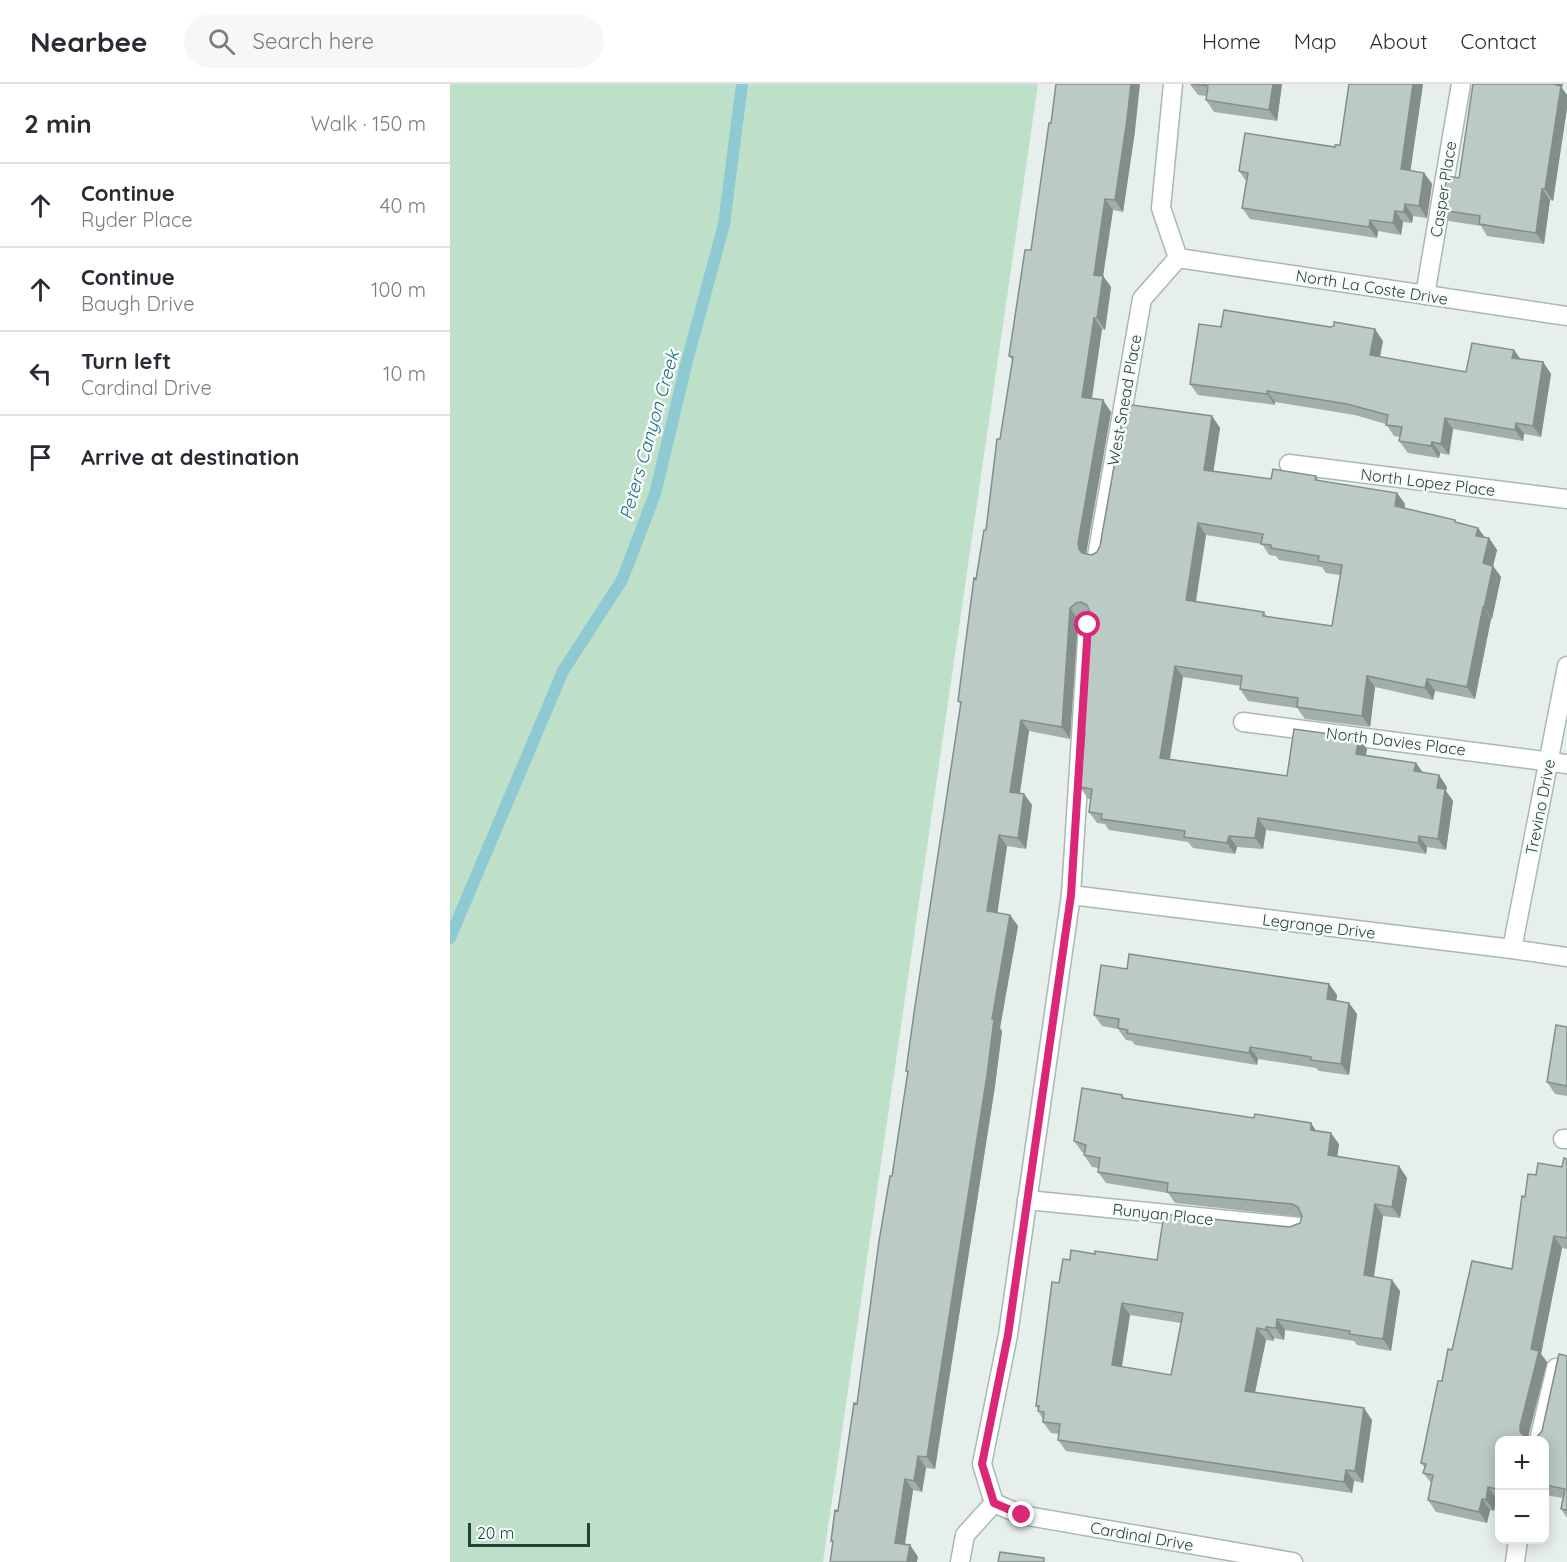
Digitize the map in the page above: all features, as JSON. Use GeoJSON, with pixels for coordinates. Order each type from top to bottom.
{"type":"FeatureCollection","features":[{"type":"Feature","properties":{"kind":"street"},"geometry":{"type":"LineString","coordinates":[[1173,84],[1161,208],[1178,258]]}},
{"type":"Feature","properties":{"kind":"street","name":"Casper Place"},"geometry":{"type":"LineString","coordinates":[[1425,295],[1461,84]]}},
{"type":"Feature","properties":{"kind":"street","name":"North La Coste Drive"},"geometry":{"type":"LineString","coordinates":[[1178,258],[1567,316]]}},
{"type":"Feature","properties":{"kind":"street","name":"West Snead Place"},"geometry":{"type":"LineString","coordinates":[[1096,556],[1142,299],[1178,258]]}},
{"type":"Feature","properties":{"kind":"street","name":"North Lopez Place"},"geometry":{"type":"LineString","coordinates":[[1289,464],[1567,500]]}},
{"type":"Feature","properties":{"kind":"street"},"geometry":{"type":"LineString","coordinates":[[960,1562],[965,1535],[994,1503],[982,1464],[1008,1335],[1071,895],[1088,625]]}},
{"type":"Feature","properties":{"kind":"street","name":"Trevino Drive"},"geometry":{"type":"LineString","coordinates":[[1512,949],[1567,666]]}},
{"type":"Feature","properties":{"kind":"street","name":"North Davies Place"},"geometry":{"type":"LineString","coordinates":[[1243,722],[1567,764]]}},
{"type":"Feature","properties":{"kind":"street","name":"Legrange Drive"},"geometry":{"type":"LineString","coordinates":[[1071,895],[1567,957]]}},
{"type":"Feature","properties":{"kind":"street","name":"Runyan Place"},"geometry":{"type":"LineString","coordinates":[[1027,1200],[1299,1227]]}},
{"type":"Feature","properties":{"kind":"street"},"geometry":{"type":"LineString","coordinates":[[1540,1436],[1556,1368]]}},
{"type":"Feature","properties":{"kind":"street","name":"Cardinal Drive"},"geometry":{"type":"LineString","coordinates":[[994,1503],[1022,1515],[1293,1562]]}},
{"type":"Feature","properties":{"kind":"street"},"geometry":{"type":"LineString","coordinates":[[1515,1562],[1517,1544]]}},
{"type":"Feature","properties":{"kind":"green space"},"geometry":{"type":"Polygon","coordinates":[[[450,84],[1038,84],[823,1562],[450,1562],[450,84]]]}},
{"type":"Feature","properties":{"kind":"building"},"geometry":{"type":"Polygon","coordinates":[[[1056,84],[1131,84],[1115,200],[1105,199],[1094,275],[1103,276],[1082,397],[1103,400],[1078,543],[1082,553],[1092,555],[1100,546],[1125,404],[1212,416],[1204,470],[1271,479],[1273,469],[1316,476],[1315,480],[1397,493],[1395,506],[1455,520],[1455,522],[1478,528],[1476,536],[1489,538],[1483,563],[1493,566],[1467,687],[1427,679],[1425,688],[1367,676],[1362,716],[1297,707],[1298,698],[1240,689],[1242,676],[1175,666],[1160,758],[1287,776],[1294,729],[1359,738],[1356,754],[1416,763],[1414,771],[1439,775],[1437,788],[1445,789],[1438,839],[1419,836],[1418,843],[1258,818],[1255,838],[1229,836],[1227,843],[1184,837],[1185,831],[1101,819],[1102,814],[1089,812],[1092,789],[1080,787],[1091,614],[1087,605],[1081,602],[1070,608],[1062,727],[1021,720],[1010,792],[1024,794],[1018,838],[999,835],[987,911],[1010,915],[992,1019],[994,1019],[987,1075],[927,1457],[918,1456],[914,1481],[905,1479],[895,1543],[910,1545],[907,1562],[830,1562],[835,1510],[838,1511],[854,1403],[857,1404],[879,1241],[890,1176],[892,1176],[908,1071],[906,1071],[914,1013],[961,702],[958,701],[974,578],[976,579],[984,530],[986,530],[997,439],[1000,439],[1013,357],[1009,356],[1025,250],[1031,250],[1049,123],[1051,123],[1056,84]],[[1198,523],[1186,600],[1264,612],[1263,616],[1332,626],[1342,565],[1318,561],[1319,556],[1271,548],[1271,545],[1261,544],[1263,534],[1198,523]]]}},
{"type":"Feature","properties":{"kind":"building"},"geometry":{"type":"Polygon","coordinates":[[[1191,84],[1273,84],[1269,110],[1206,100],[1208,86],[1191,84]]]}},
{"type":"Feature","properties":{"kind":"building"},"geometry":{"type":"Polygon","coordinates":[[[1349,84],[1413,84],[1401,169],[1424,173],[1419,206],[1405,204],[1404,212],[1395,211],[1393,223],[1370,220],[1369,227],[1242,208],[1248,173],[1239,171],[1245,133],[1335,147],[1335,145],[1340,145],[1349,84]]]}},
{"type":"Feature","properties":{"kind":"building"},"geometry":{"type":"Polygon","coordinates":[[[1473,84],[1553,84],[1561,86],[1536,233],[1479,224],[1480,216],[1441,210],[1447,176],[1459,178],[1473,84]]]}},
{"type":"Feature","properties":{"kind":"building"},"geometry":{"type":"Polygon","coordinates":[[[1224,310],[1330,327],[1334,326],[1334,322],[1375,329],[1370,355],[1466,372],[1472,343],[1514,350],[1512,358],[1543,362],[1533,426],[1516,423],[1515,430],[1445,418],[1441,444],[1432,442],[1431,446],[1399,441],[1402,427],[1386,425],[1388,415],[1347,404],[1267,391],[1267,394],[1190,384],[1199,324],[1221,327],[1224,310]]]}},
{"type":"Feature","properties":{"kind":"building"},"geometry":{"type":"Polygon","coordinates":[[[1129,954],[1329,984],[1327,999],[1349,1003],[1341,1064],[1250,1047],[1249,1053],[1127,1033],[1128,1030],[1118,1028],[1119,1019],[1094,1015],[1101,965],[1127,969],[1129,954]]]}},
{"type":"Feature","properties":{"kind":"building"},"geometry":{"type":"Polygon","coordinates":[[[1556,1025],[1567,1027],[1567,1086],[1547,1082],[1556,1025]]]}},
{"type":"Feature","properties":{"kind":"building"},"geometry":{"type":"Polygon","coordinates":[[[1082,1088],[1122,1095],[1122,1098],[1254,1118],[1255,1114],[1311,1123],[1311,1130],[1331,1133],[1328,1155],[1399,1166],[1392,1207],[1375,1204],[1364,1275],[1392,1280],[1383,1339],[1277,1319],[1276,1328],[1266,1327],[1266,1330],[1257,1328],[1245,1391],[1364,1408],[1355,1471],[1346,1470],[1344,1482],[1058,1440],[1060,1424],[1043,1422],[1044,1412],[1038,1411],[1039,1406],[1036,1406],[1052,1282],[1059,1283],[1063,1259],[1070,1260],[1071,1250],[1157,1260],[1164,1214],[1290,1227],[1300,1223],[1302,1216],[1298,1207],[1292,1204],[1167,1192],[1168,1183],[1098,1172],[1100,1158],[1084,1155],[1086,1145],[1074,1141],[1082,1088]],[[1122,1303],[1112,1365],[1171,1375],[1183,1313],[1122,1303]]]}},
{"type":"Feature","properties":{"kind":"building"},"geometry":{"type":"Polygon","coordinates":[[[1564,1158],[1567,1159],[1567,1238],[1554,1236],[1531,1349],[1539,1351],[1520,1426],[1520,1432],[1525,1436],[1495,1436],[1495,1489],[1488,1487],[1486,1500],[1482,1499],[1479,1512],[1428,1500],[1433,1475],[1423,1473],[1426,1464],[1421,1463],[1438,1381],[1442,1381],[1448,1349],[1452,1350],[1472,1261],[1512,1269],[1522,1196],[1525,1197],[1528,1174],[1536,1175],[1538,1163],[1562,1167],[1564,1158]]]}},
{"type":"Feature","properties":{"kind":"building"},"geometry":{"type":"Polygon","coordinates":[[[1559,1354],[1567,1356],[1567,1510],[1561,1509],[1565,1489],[1549,1486],[1549,1436],[1538,1436],[1542,1431],[1559,1354]]]}},
{"type":"Feature","properties":{"kind":"building"},"geometry":{"type":"Polygon","coordinates":[[[1000,1552],[1044,1558],[1044,1562],[998,1562],[1000,1552]]]}},
{"type":"Feature","properties":{"kind":"waterway","name":"Peters Canyon Creek"},"geometry":{"type":"LineString","coordinates":[[450,938],[563,671],[622,580],[655,494],[686,365],[724,224],[742,84]]}},
{"type":"Feature","properties":{"kind":"route"},"geometry":{"type":"LineString","coordinates":[[1022,1515],[994,1503],[982,1464],[1008,1335],[1071,895],[1088,625]]}}]}
